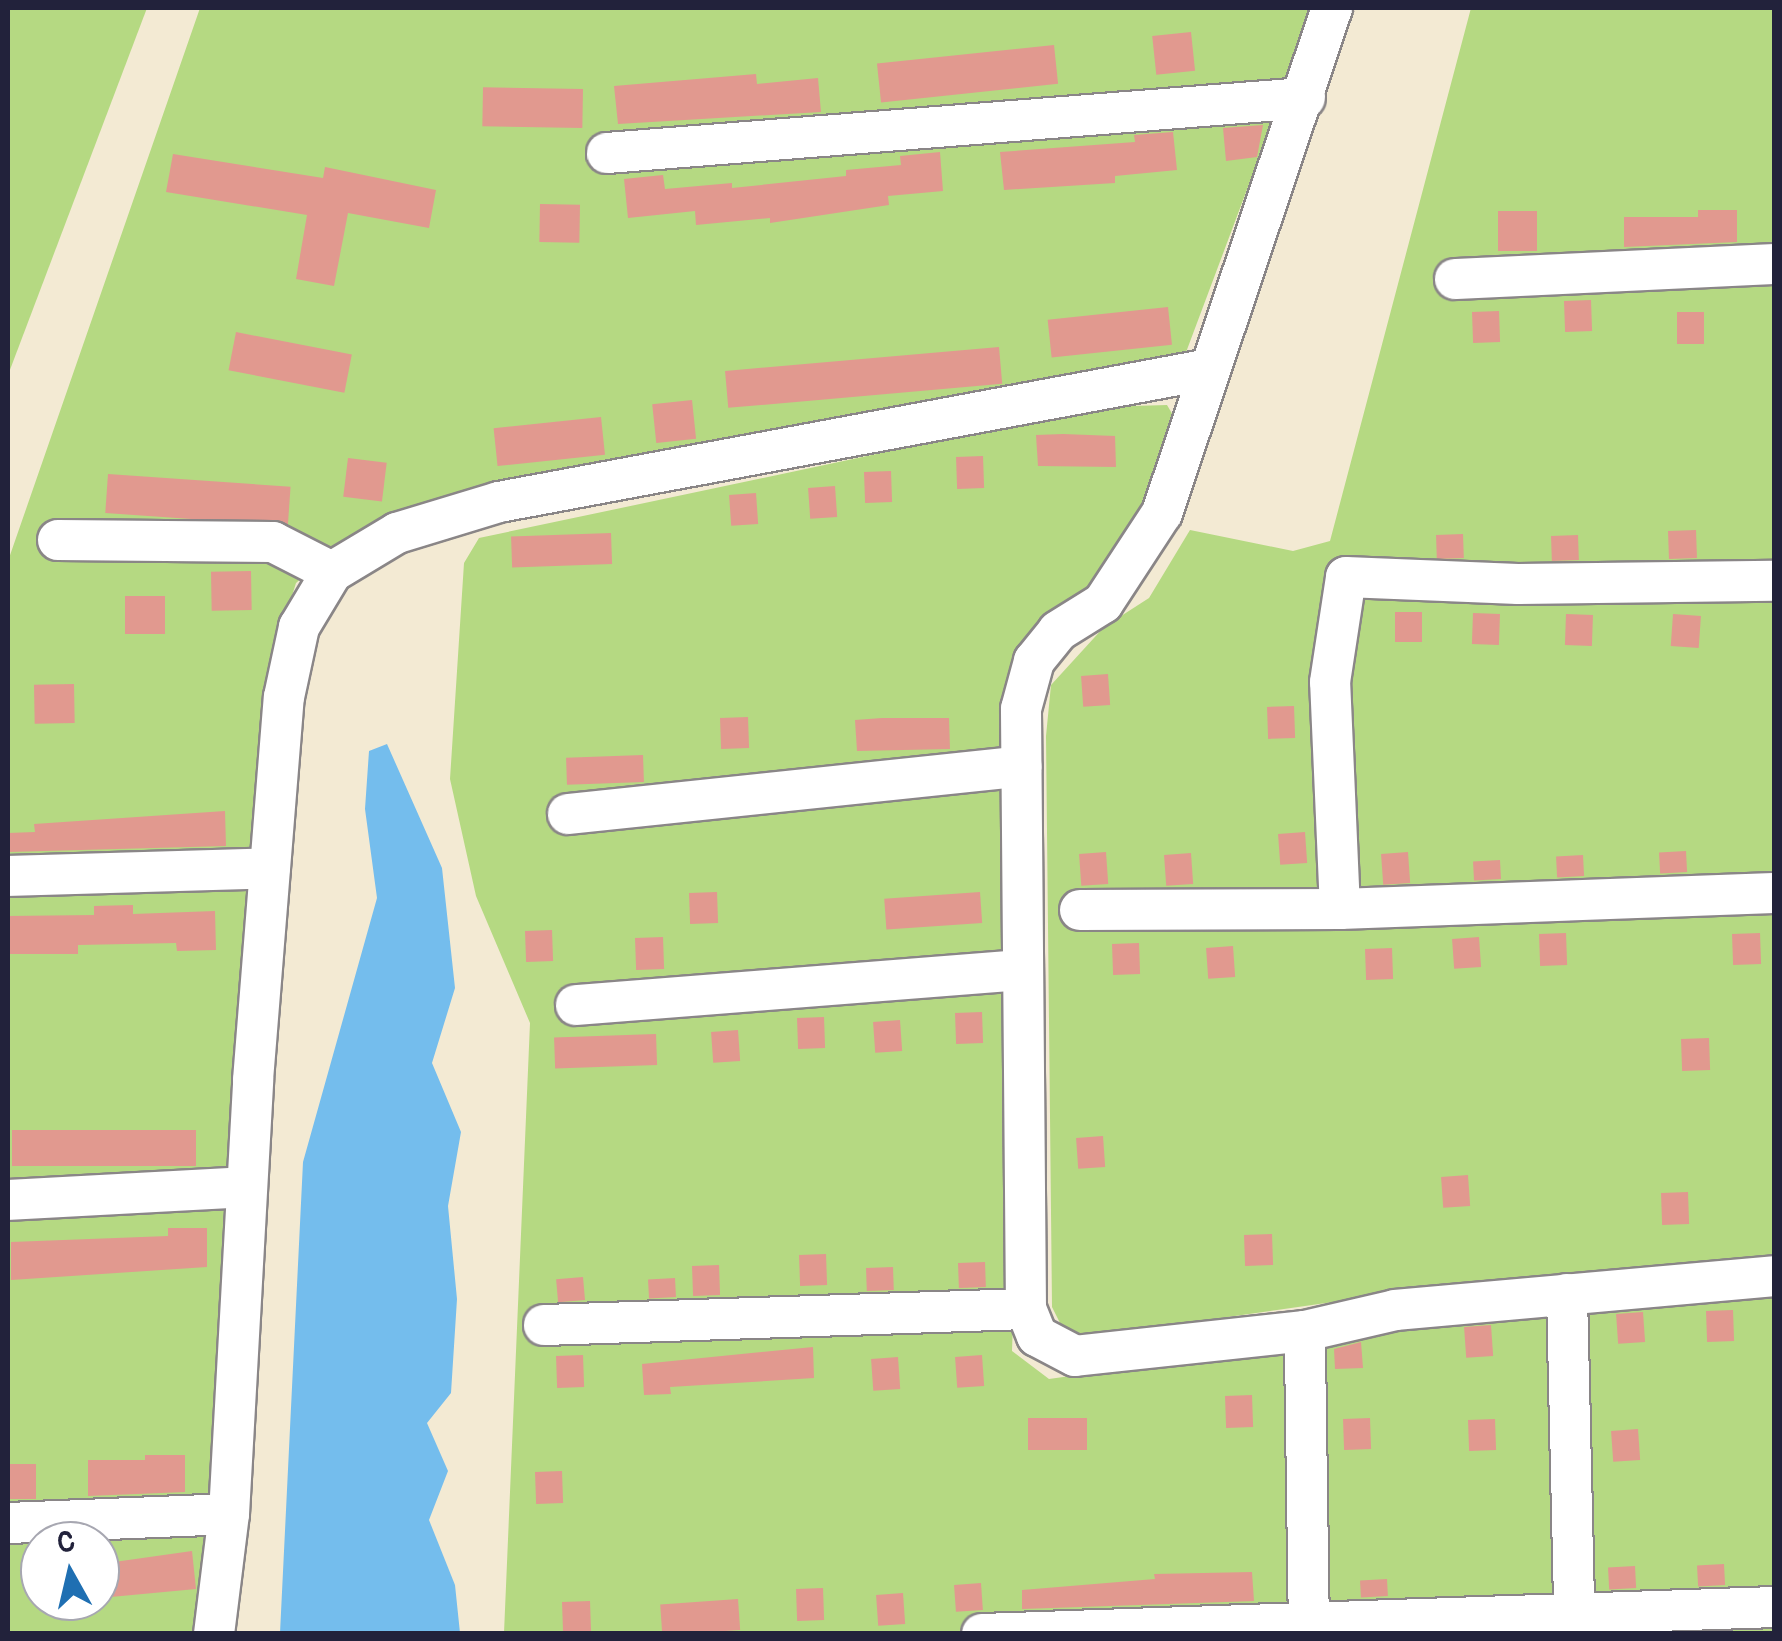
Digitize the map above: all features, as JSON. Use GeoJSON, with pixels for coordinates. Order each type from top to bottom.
{"type":"FeatureCollection","features":[{"type":"Feature","properties":{"kind":"street"},"geometry":{"type":"LineString","coordinates":[[1332,8],[1305,98],[1162,513],[1134,565],[1103,602],[1058,631],[1034,661],[1021,710],[1026,1309],[1037,1336],[1074,1356],[1304,1330],[1396,1310],[1774,1276]]}},
{"type":"Feature","properties":{"kind":"street"},"geometry":{"type":"LineString","coordinates":[[607,154],[1305,98]]}},
{"type":"Feature","properties":{"kind":"street"},"geometry":{"type":"LineString","coordinates":[[1455,279],[1774,264]]}},
{"type":"Feature","properties":{"kind":"street"},"geometry":{"type":"LineString","coordinates":[[214,1634],[229,1514],[247,1187],[288,680],[298,628],[332,572],[397,533],[499,502],[1210,369]]}},
{"type":"Feature","properties":{"kind":"street"},"geometry":{"type":"LineString","coordinates":[[58,540],[273,542],[332,572]]}},
{"type":"Feature","properties":{"kind":"street"},"geometry":{"type":"LineString","coordinates":[[1340,909],[1330,682],[1346,577],[1518,584],[1774,581]]}},
{"type":"Feature","properties":{"kind":"street"},"geometry":{"type":"LineString","coordinates":[[568,814],[1021,766]]}},
{"type":"Feature","properties":{"kind":"street"},"geometry":{"type":"LineString","coordinates":[[8,876],[270,868]]}},
{"type":"Feature","properties":{"kind":"street"},"geometry":{"type":"LineString","coordinates":[[1080,910],[1340,909],[1774,894]]}},
{"type":"Feature","properties":{"kind":"street"},"geometry":{"type":"LineString","coordinates":[[576,1005],[1021,970]]}},
{"type":"Feature","properties":{"kind":"street"},"geometry":{"type":"LineString","coordinates":[[8,1200],[247,1187]]}},
{"type":"Feature","properties":{"kind":"street"},"geometry":{"type":"LineString","coordinates":[[1568,1294],[1574,1624]]}},
{"type":"Feature","properties":{"kind":"street"},"geometry":{"type":"LineString","coordinates":[[544,1325],[1026,1309]]}},
{"type":"Feature","properties":{"kind":"street"},"geometry":{"type":"LineString","coordinates":[[1304,1330],[1309,1628]]}},
{"type":"Feature","properties":{"kind":"street"},"geometry":{"type":"LineString","coordinates":[[8,1522],[229,1514]]}},
{"type":"Feature","properties":{"kind":"street"},"geometry":{"type":"LineString","coordinates":[[982,1634],[1574,1624],[1774,1607]]}},
{"type":"Feature","properties":{"kind":"green space"},"geometry":{"type":"Polygon","coordinates":[[[8,8],[147,8],[8,375],[8,8]]]}},
{"type":"Feature","properties":{"kind":"green space"},"geometry":{"type":"Polygon","coordinates":[[[200,8],[1315,8],[1182,363],[426,511],[338,545],[296,583],[271,663],[222,1430],[198,1633],[8,1634],[8,561],[200,8]]]}},
{"type":"Feature","properties":{"kind":"green space"},"geometry":{"type":"Polygon","coordinates":[[[1471,8],[1774,8],[1774,1267],[1347,1300],[1087,1337],[1062,1327],[1052,1307],[1046,736],[1051,685],[1104,627],[1149,598],[1190,530],[1293,551],[1330,541],[1471,8]]]}},
{"type":"Feature","properties":{"kind":"green space"},"geometry":{"type":"Polygon","coordinates":[[[1167,405],[1177,422],[1132,548],[1105,585],[1036,631],[1012,1351],[1049,1379],[1442,1324],[1774,1295],[1774,1633],[504,1633],[530,1023],[476,896],[450,779],[464,563],[479,538],[1099,407],[1167,405]]]}},
{"type":"Feature","properties":{"kind":"water"},"geometry":{"type":"Polygon","coordinates":[[[387,744],[442,868],[455,988],[432,1063],[461,1132],[448,1206],[457,1299],[451,1393],[427,1423],[448,1471],[429,1520],[455,1585],[460,1633],[280,1633],[303,1162],[377,898],[365,809],[369,751],[387,744]]]}},
{"type":"Feature","properties":{"kind":"building"},"geometry":{"type":"Polygon","coordinates":[[[1191,32],[1195,71],[1156,75],[1152,36],[1191,32]]]}},
{"type":"Feature","properties":{"kind":"building"},"geometry":{"type":"Polygon","coordinates":[[[1054,45],[1058,84],[881,102],[877,64],[1054,45]]]}},
{"type":"Feature","properties":{"kind":"building"},"geometry":{"type":"Polygon","coordinates":[[[756,74],[757,84],[818,78],[821,112],[618,124],[614,86],[756,74]]]}},
{"type":"Feature","properties":{"kind":"building"},"geometry":{"type":"Polygon","coordinates":[[[483,87],[583,89],[582,128],[482,126],[483,87]]]}},
{"type":"Feature","properties":{"kind":"building"},"geometry":{"type":"Polygon","coordinates":[[[1263,125],[1257,157],[1226,161],[1223,128],[1263,125]]]}},
{"type":"Feature","properties":{"kind":"building"},"geometry":{"type":"Polygon","coordinates":[[[1173,132],[1177,170],[1115,176],[1115,183],[1004,190],[1000,152],[1135,142],[1134,135],[1173,132]]]}},
{"type":"Feature","properties":{"kind":"building"},"geometry":{"type":"Polygon","coordinates":[[[940,152],[943,191],[888,196],[889,205],[770,223],[770,218],[696,225],[695,211],[628,218],[624,179],[663,175],[665,189],[732,183],[732,188],[846,176],[846,170],[901,165],[900,156],[940,152]]]}},
{"type":"Feature","properties":{"kind":"building"},"geometry":{"type":"Polygon","coordinates":[[[173,154],[323,178],[325,167],[436,190],[429,228],[348,213],[334,286],[296,279],[307,215],[166,192],[173,154]]]}},
{"type":"Feature","properties":{"kind":"building"},"geometry":{"type":"Polygon","coordinates":[[[540,204],[580,205],[579,243],[539,242],[540,204]]]}},
{"type":"Feature","properties":{"kind":"building"},"geometry":{"type":"Polygon","coordinates":[[[1698,210],[1737,210],[1737,242],[1624,247],[1624,217],[1698,217],[1698,210]]]}},
{"type":"Feature","properties":{"kind":"building"},"geometry":{"type":"Polygon","coordinates":[[[1498,211],[1537,211],[1537,251],[1498,251],[1498,211]]]}},
{"type":"Feature","properties":{"kind":"building"},"geometry":{"type":"Polygon","coordinates":[[[1591,300],[1592,331],[1565,332],[1564,301],[1591,300]]]}},
{"type":"Feature","properties":{"kind":"building"},"geometry":{"type":"Polygon","coordinates":[[[1168,307],[1172,345],[1052,357],[1048,320],[1168,307]]]}},
{"type":"Feature","properties":{"kind":"building"},"geometry":{"type":"Polygon","coordinates":[[[1499,311],[1500,342],[1473,343],[1472,312],[1499,311]]]}},
{"type":"Feature","properties":{"kind":"building"},"geometry":{"type":"Polygon","coordinates":[[[1677,312],[1704,312],[1704,344],[1677,344],[1677,312]]]}},
{"type":"Feature","properties":{"kind":"building"},"geometry":{"type":"Polygon","coordinates":[[[236,332],[352,355],[344,393],[229,370],[236,332]]]}},
{"type":"Feature","properties":{"kind":"building"},"geometry":{"type":"Polygon","coordinates":[[[999,347],[1002,384],[728,408],[725,371],[999,347]]]}},
{"type":"Feature","properties":{"kind":"building"},"geometry":{"type":"Polygon","coordinates":[[[692,400],[696,439],[656,443],[652,404],[692,400]]]}},
{"type":"Feature","properties":{"kind":"building"},"geometry":{"type":"Polygon","coordinates":[[[601,417],[605,455],[498,466],[494,428],[601,417]]]}},
{"type":"Feature","properties":{"kind":"building"},"geometry":{"type":"Polygon","coordinates":[[[1036,435],[1115,436],[1116,467],[1038,466],[1036,435]]]}},
{"type":"Feature","properties":{"kind":"building"},"geometry":{"type":"Polygon","coordinates":[[[983,456],[984,488],[957,489],[956,457],[983,456]]]}},
{"type":"Feature","properties":{"kind":"building"},"geometry":{"type":"Polygon","coordinates":[[[348,458],[387,463],[382,501],[343,497],[348,458]]]}},
{"type":"Feature","properties":{"kind":"building"},"geometry":{"type":"Polygon","coordinates":[[[891,471],[892,502],[865,503],[864,472],[891,471]]]}},
{"type":"Feature","properties":{"kind":"building"},"geometry":{"type":"Polygon","coordinates":[[[108,474],[291,487],[288,526],[105,513],[108,474]]]}},
{"type":"Feature","properties":{"kind":"building"},"geometry":{"type":"Polygon","coordinates":[[[835,486],[837,517],[810,519],[808,488],[835,486]]]}},
{"type":"Feature","properties":{"kind":"building"},"geometry":{"type":"Polygon","coordinates":[[[756,493],[758,524],[731,526],[729,495],[756,493]]]}},
{"type":"Feature","properties":{"kind":"building"},"geometry":{"type":"Polygon","coordinates":[[[1696,530],[1697,558],[1669,559],[1668,531],[1696,530]]]}},
{"type":"Feature","properties":{"kind":"building"},"geometry":{"type":"Polygon","coordinates":[[[611,533],[612,564],[512,567],[511,536],[611,533]]]}},
{"type":"Feature","properties":{"kind":"building"},"geometry":{"type":"Polygon","coordinates":[[[1463,534],[1464,558],[1437,559],[1436,535],[1463,534]]]}},
{"type":"Feature","properties":{"kind":"building"},"geometry":{"type":"Polygon","coordinates":[[[1578,535],[1579,560],[1552,561],[1551,536],[1578,535]]]}},
{"type":"Feature","properties":{"kind":"building"},"geometry":{"type":"Polygon","coordinates":[[[251,571],[252,610],[212,611],[211,572],[251,571]]]}},
{"type":"Feature","properties":{"kind":"building"},"geometry":{"type":"Polygon","coordinates":[[[125,596],[165,596],[165,634],[125,634],[125,596]]]}},
{"type":"Feature","properties":{"kind":"building"},"geometry":{"type":"Polygon","coordinates":[[[1395,612],[1422,612],[1422,642],[1395,642],[1395,612]]]}},
{"type":"Feature","properties":{"kind":"building"},"geometry":{"type":"Polygon","coordinates":[[[1473,613],[1500,614],[1499,645],[1472,644],[1473,613]]]}},
{"type":"Feature","properties":{"kind":"building"},"geometry":{"type":"Polygon","coordinates":[[[1566,614],[1593,615],[1592,646],[1565,645],[1566,614]]]}},
{"type":"Feature","properties":{"kind":"building"},"geometry":{"type":"Polygon","coordinates":[[[1673,614],[1701,616],[1699,648],[1671,646],[1673,614]]]}},
{"type":"Feature","properties":{"kind":"building"},"geometry":{"type":"Polygon","coordinates":[[[1108,674],[1110,705],[1083,707],[1081,676],[1108,674]]]}},
{"type":"Feature","properties":{"kind":"building"},"geometry":{"type":"Polygon","coordinates":[[[74,684],[75,723],[35,724],[34,685],[74,684]]]}},
{"type":"Feature","properties":{"kind":"building"},"geometry":{"type":"Polygon","coordinates":[[[1294,706],[1295,738],[1268,739],[1267,707],[1294,706]]]}},
{"type":"Feature","properties":{"kind":"building"},"geometry":{"type":"Polygon","coordinates":[[[748,717],[749,748],[721,749],[720,718],[748,717]]]}},
{"type":"Feature","properties":{"kind":"building"},"geometry":{"type":"Polygon","coordinates":[[[949,718],[950,749],[857,751],[855,720],[949,718]]]}},
{"type":"Feature","properties":{"kind":"building"},"geometry":{"type":"Polygon","coordinates":[[[643,755],[644,782],[567,785],[566,758],[643,755]]]}},
{"type":"Feature","properties":{"kind":"building"},"geometry":{"type":"Polygon","coordinates":[[[225,811],[226,846],[8,852],[8,833],[35,832],[34,824],[225,811]]]}},
{"type":"Feature","properties":{"kind":"building"},"geometry":{"type":"Polygon","coordinates":[[[1305,832],[1307,863],[1280,865],[1278,834],[1305,832]]]}},
{"type":"Feature","properties":{"kind":"building"},"geometry":{"type":"Polygon","coordinates":[[[1686,851],[1687,872],[1660,873],[1659,852],[1686,851]]]}},
{"type":"Feature","properties":{"kind":"building"},"geometry":{"type":"Polygon","coordinates":[[[1106,852],[1108,884],[1081,886],[1079,854],[1106,852]]]}},
{"type":"Feature","properties":{"kind":"building"},"geometry":{"type":"Polygon","coordinates":[[[1408,852],[1410,883],[1383,885],[1381,854],[1408,852]]]}},
{"type":"Feature","properties":{"kind":"building"},"geometry":{"type":"Polygon","coordinates":[[[1191,853],[1193,884],[1166,886],[1164,855],[1191,853]]]}},
{"type":"Feature","properties":{"kind":"building"},"geometry":{"type":"Polygon","coordinates":[[[1583,855],[1584,876],[1557,877],[1556,856],[1583,855]]]}},
{"type":"Feature","properties":{"kind":"building"},"geometry":{"type":"Polygon","coordinates":[[[1500,860],[1501,879],[1474,880],[1473,861],[1500,860]]]}},
{"type":"Feature","properties":{"kind":"building"},"geometry":{"type":"Polygon","coordinates":[[[717,892],[718,923],[690,924],[689,893],[717,892]]]}},
{"type":"Feature","properties":{"kind":"building"},"geometry":{"type":"Polygon","coordinates":[[[980,892],[982,923],[886,930],[884,899],[980,892]]]}},
{"type":"Feature","properties":{"kind":"building"},"geometry":{"type":"Polygon","coordinates":[[[133,905],[133,914],[215,911],[216,950],[177,951],[176,943],[78,945],[78,954],[8,954],[8,916],[94,915],[94,906],[133,905]]]}},
{"type":"Feature","properties":{"kind":"building"},"geometry":{"type":"Polygon","coordinates":[[[552,930],[553,961],[526,962],[525,931],[552,930]]]}},
{"type":"Feature","properties":{"kind":"building"},"geometry":{"type":"Polygon","coordinates":[[[1566,933],[1567,965],[1540,966],[1539,934],[1566,933]]]}},
{"type":"Feature","properties":{"kind":"building"},"geometry":{"type":"Polygon","coordinates":[[[1760,933],[1761,964],[1733,965],[1732,934],[1760,933]]]}},
{"type":"Feature","properties":{"kind":"building"},"geometry":{"type":"Polygon","coordinates":[[[663,937],[664,969],[636,970],[635,938],[663,937]]]}},
{"type":"Feature","properties":{"kind":"building"},"geometry":{"type":"Polygon","coordinates":[[[1479,937],[1481,967],[1454,969],[1452,939],[1479,937]]]}},
{"type":"Feature","properties":{"kind":"building"},"geometry":{"type":"Polygon","coordinates":[[[1139,943],[1140,974],[1113,975],[1112,944],[1139,943]]]}},
{"type":"Feature","properties":{"kind":"building"},"geometry":{"type":"Polygon","coordinates":[[[1233,946],[1235,977],[1208,979],[1206,948],[1233,946]]]}},
{"type":"Feature","properties":{"kind":"building"},"geometry":{"type":"Polygon","coordinates":[[[1392,948],[1393,979],[1366,980],[1365,949],[1392,948]]]}},
{"type":"Feature","properties":{"kind":"building"},"geometry":{"type":"Polygon","coordinates":[[[982,1012],[983,1043],[956,1044],[955,1013],[982,1012]]]}},
{"type":"Feature","properties":{"kind":"building"},"geometry":{"type":"Polygon","coordinates":[[[824,1017],[825,1048],[798,1049],[797,1018],[824,1017]]]}},
{"type":"Feature","properties":{"kind":"building"},"geometry":{"type":"Polygon","coordinates":[[[900,1020],[902,1051],[875,1053],[873,1022],[900,1020]]]}},
{"type":"Feature","properties":{"kind":"building"},"geometry":{"type":"Polygon","coordinates":[[[738,1030],[740,1061],[713,1063],[711,1032],[738,1030]]]}},
{"type":"Feature","properties":{"kind":"building"},"geometry":{"type":"Polygon","coordinates":[[[656,1034],[657,1065],[555,1069],[554,1038],[656,1034]]]}},
{"type":"Feature","properties":{"kind":"building"},"geometry":{"type":"Polygon","coordinates":[[[1709,1038],[1710,1070],[1682,1071],[1681,1039],[1709,1038]]]}},
{"type":"Feature","properties":{"kind":"building"},"geometry":{"type":"Polygon","coordinates":[[[12,1130],[196,1130],[196,1166],[12,1166],[12,1130]]]}},
{"type":"Feature","properties":{"kind":"building"},"geometry":{"type":"Polygon","coordinates":[[[1103,1136],[1105,1167],[1078,1169],[1076,1138],[1103,1136]]]}},
{"type":"Feature","properties":{"kind":"building"},"geometry":{"type":"Polygon","coordinates":[[[1468,1175],[1470,1206],[1443,1208],[1441,1177],[1468,1175]]]}},
{"type":"Feature","properties":{"kind":"building"},"geometry":{"type":"Polygon","coordinates":[[[1688,1192],[1689,1224],[1662,1225],[1661,1193],[1688,1192]]]}},
{"type":"Feature","properties":{"kind":"building"},"geometry":{"type":"Polygon","coordinates":[[[168,1228],[207,1228],[207,1267],[11,1280],[11,1242],[168,1236],[168,1228]]]}},
{"type":"Feature","properties":{"kind":"building"},"geometry":{"type":"Polygon","coordinates":[[[1272,1234],[1273,1265],[1245,1266],[1244,1235],[1272,1234]]]}},
{"type":"Feature","properties":{"kind":"building"},"geometry":{"type":"Polygon","coordinates":[[[826,1254],[827,1285],[800,1286],[799,1255],[826,1254]]]}},
{"type":"Feature","properties":{"kind":"building"},"geometry":{"type":"Polygon","coordinates":[[[985,1262],[986,1287],[959,1288],[958,1263],[985,1262]]]}},
{"type":"Feature","properties":{"kind":"building"},"geometry":{"type":"Polygon","coordinates":[[[719,1265],[720,1295],[693,1296],[692,1266],[719,1265]]]}},
{"type":"Feature","properties":{"kind":"building"},"geometry":{"type":"Polygon","coordinates":[[[893,1267],[894,1290],[867,1291],[866,1268],[893,1267]]]}},
{"type":"Feature","properties":{"kind":"building"},"geometry":{"type":"Polygon","coordinates":[[[583,1277],[585,1300],[558,1302],[556,1279],[583,1277]]]}},
{"type":"Feature","properties":{"kind":"building"},"geometry":{"type":"Polygon","coordinates":[[[675,1278],[676,1297],[649,1298],[648,1279],[675,1278]]]}},
{"type":"Feature","properties":{"kind":"building"},"geometry":{"type":"Polygon","coordinates":[[[1733,1310],[1734,1341],[1707,1342],[1706,1311],[1733,1310]]]}},
{"type":"Feature","properties":{"kind":"building"},"geometry":{"type":"Polygon","coordinates":[[[1643,1312],[1645,1342],[1618,1344],[1616,1314],[1643,1312]]]}},
{"type":"Feature","properties":{"kind":"building"},"geometry":{"type":"Polygon","coordinates":[[[1491,1325],[1493,1356],[1466,1358],[1464,1327],[1491,1325]]]}},
{"type":"Feature","properties":{"kind":"building"},"geometry":{"type":"Polygon","coordinates":[[[1361,1342],[1363,1368],[1335,1369],[1334,1349],[1361,1342]]]}},
{"type":"Feature","properties":{"kind":"building"},"geometry":{"type":"Polygon","coordinates":[[[813,1347],[814,1378],[670,1387],[671,1394],[644,1395],[642,1364],[813,1347]]]}},
{"type":"Feature","properties":{"kind":"building"},"geometry":{"type":"Polygon","coordinates":[[[583,1355],[584,1387],[557,1388],[556,1356],[583,1355]]]}},
{"type":"Feature","properties":{"kind":"building"},"geometry":{"type":"Polygon","coordinates":[[[982,1355],[984,1386],[957,1388],[955,1357],[982,1355]]]}},
{"type":"Feature","properties":{"kind":"building"},"geometry":{"type":"Polygon","coordinates":[[[898,1357],[900,1389],[873,1391],[871,1359],[898,1357]]]}},
{"type":"Feature","properties":{"kind":"building"},"geometry":{"type":"Polygon","coordinates":[[[1252,1395],[1253,1427],[1226,1428],[1225,1396],[1252,1395]]]}},
{"type":"Feature","properties":{"kind":"building"},"geometry":{"type":"Polygon","coordinates":[[[1028,1418],[1087,1418],[1087,1450],[1028,1450],[1028,1418]]]}},
{"type":"Feature","properties":{"kind":"building"},"geometry":{"type":"Polygon","coordinates":[[[1370,1418],[1371,1449],[1344,1450],[1343,1419],[1370,1418]]]}},
{"type":"Feature","properties":{"kind":"building"},"geometry":{"type":"Polygon","coordinates":[[[1495,1419],[1496,1450],[1469,1451],[1468,1420],[1495,1419]]]}},
{"type":"Feature","properties":{"kind":"building"},"geometry":{"type":"Polygon","coordinates":[[[1638,1429],[1640,1460],[1613,1462],[1611,1431],[1638,1429]]]}},
{"type":"Feature","properties":{"kind":"building"},"geometry":{"type":"Polygon","coordinates":[[[145,1455],[185,1455],[185,1492],[88,1496],[88,1460],[145,1460],[145,1455]]]}},
{"type":"Feature","properties":{"kind":"building"},"geometry":{"type":"Polygon","coordinates":[[[8,1464],[36,1464],[36,1499],[8,1499],[8,1464]]]}},
{"type":"Feature","properties":{"kind":"building"},"geometry":{"type":"Polygon","coordinates":[[[562,1471],[563,1503],[536,1504],[535,1472],[562,1471]]]}},
{"type":"Feature","properties":{"kind":"building"},"geometry":{"type":"Polygon","coordinates":[[[192,1551],[196,1589],[120,1596],[120,1561],[192,1551]]]}},
{"type":"Feature","properties":{"kind":"building"},"geometry":{"type":"Polygon","coordinates":[[[1724,1564],[1725,1585],[1698,1586],[1697,1565],[1724,1564]]]}},
{"type":"Feature","properties":{"kind":"building"},"geometry":{"type":"Polygon","coordinates":[[[1635,1566],[1636,1588],[1609,1589],[1608,1567],[1635,1566]]]}},
{"type":"Feature","properties":{"kind":"building"},"geometry":{"type":"Polygon","coordinates":[[[1252,1572],[1254,1601],[1022,1609],[1022,1590],[1155,1579],[1154,1574],[1252,1572]]]}},
{"type":"Feature","properties":{"kind":"building"},"geometry":{"type":"Polygon","coordinates":[[[1387,1579],[1388,1596],[1361,1597],[1360,1580],[1387,1579]]]}},
{"type":"Feature","properties":{"kind":"building"},"geometry":{"type":"Polygon","coordinates":[[[981,1583],[983,1610],[956,1612],[954,1585],[981,1583]]]}},
{"type":"Feature","properties":{"kind":"building"},"geometry":{"type":"Polygon","coordinates":[[[823,1588],[824,1620],[797,1621],[796,1589],[823,1588]]]}},
{"type":"Feature","properties":{"kind":"building"},"geometry":{"type":"Polygon","coordinates":[[[903,1593],[905,1624],[878,1626],[876,1595],[903,1593]]]}},
{"type":"Feature","properties":{"kind":"building"},"geometry":{"type":"Polygon","coordinates":[[[738,1599],[740,1630],[662,1634],[660,1604],[738,1599]]]}},
{"type":"Feature","properties":{"kind":"building"},"geometry":{"type":"Polygon","coordinates":[[[590,1601],[591,1633],[563,1634],[562,1602],[590,1601]]]}}]}
